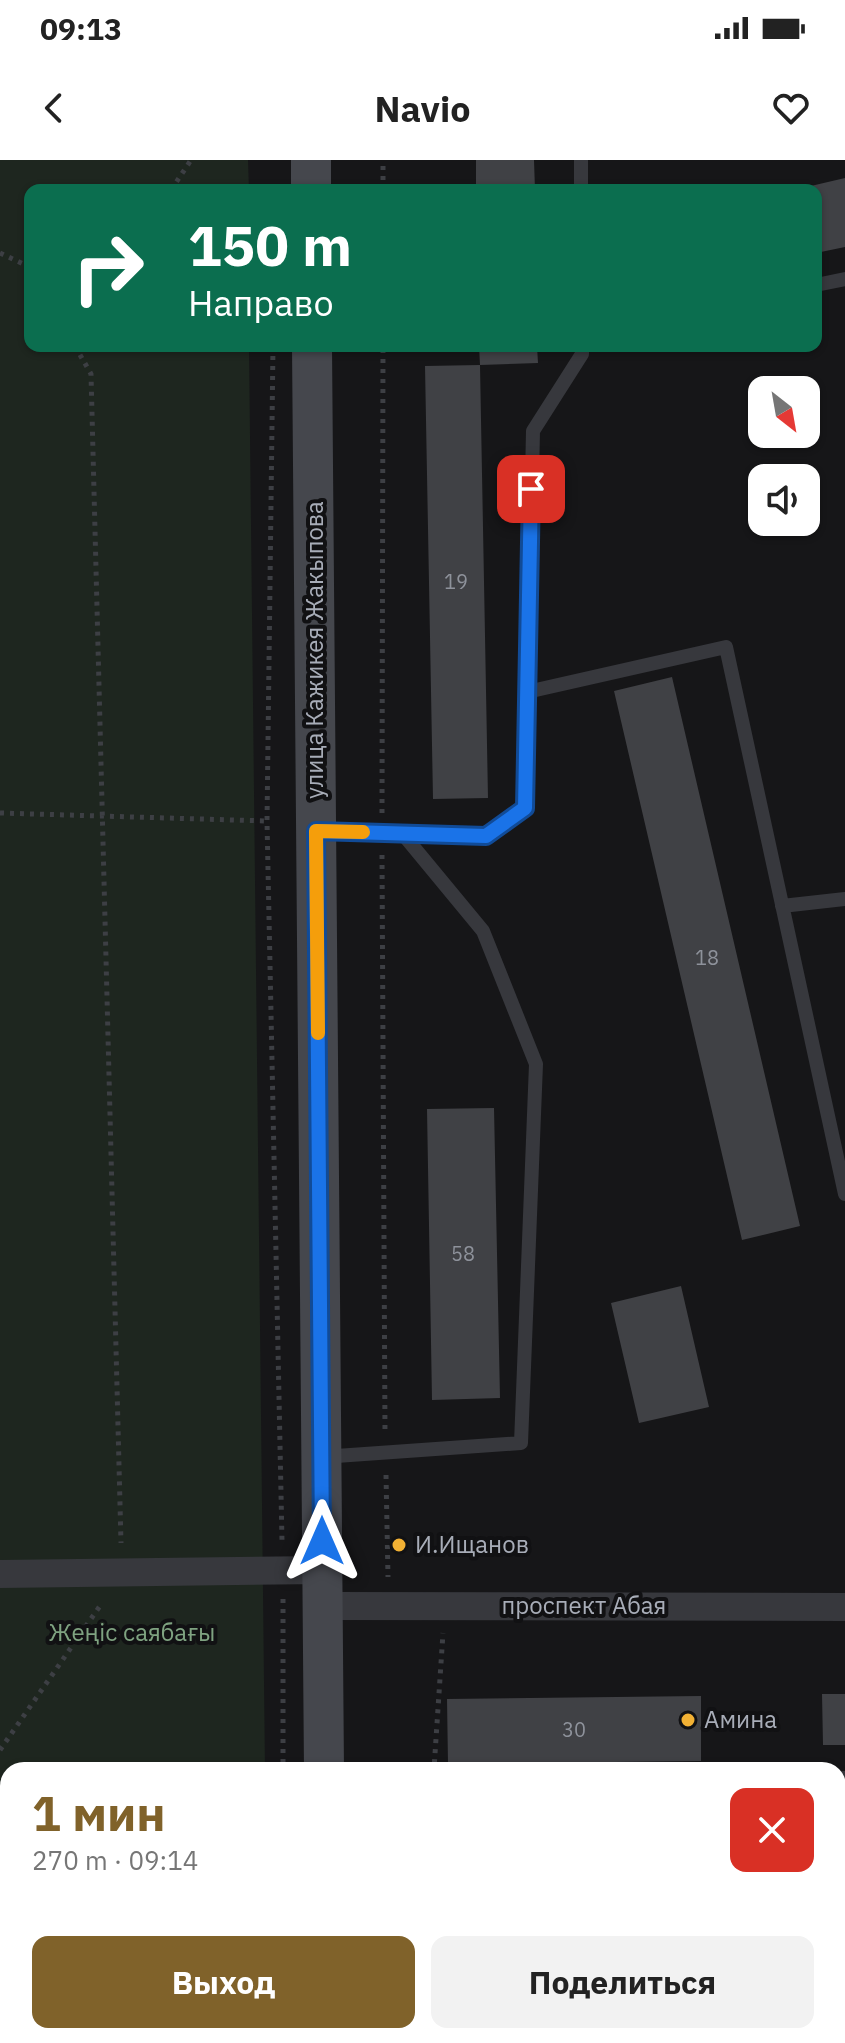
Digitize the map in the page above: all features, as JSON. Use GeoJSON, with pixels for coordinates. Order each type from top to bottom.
{"type":"FeatureCollection","features":[{"type":"Feature","properties":{"kind":"main road"},"geometry":{"type":"LineString","coordinates":[[311,160],[311,184]]}},
{"type":"Feature","properties":{"kind":"main road","name":"улица Кажикея Жакыпова"},"geometry":{"type":"LineString","coordinates":[[312,352],[324,1762]]}},
{"type":"Feature","properties":{"kind":"street","name":"проспект Абая"},"geometry":{"type":"LineString","coordinates":[[0,1574],[282,1570],[322,1588],[388,1606],[845,1607]]}},
{"type":"Feature","properties":{"kind":"lane"},"geometry":{"type":"LineString","coordinates":[[581,160],[581,184]]}},
{"type":"Feature","properties":{"kind":"lane"},"geometry":{"type":"LineString","coordinates":[[822,284],[845,279]]}},
{"type":"Feature","properties":{"kind":"lane"},"geometry":{"type":"LineString","coordinates":[[316,831],[486,836],[525,808],[533,431],[582,352]]}},
{"type":"Feature","properties":{"kind":"lane"},"geometry":{"type":"LineString","coordinates":[[527,692],[726,647],[845,1194]]}},
{"type":"Feature","properties":{"kind":"lane"},"geometry":{"type":"LineString","coordinates":[[322,1457],[521,1443],[536,1064],[483,931],[402,833]]}},
{"type":"Feature","properties":{"kind":"lane"},"geometry":{"type":"LineString","coordinates":[[782,906],[845,899]]}},
{"type":"Feature","properties":{"kind":"path"},"geometry":{"type":"LineString","coordinates":[[175,184],[191,160]]}},
{"type":"Feature","properties":{"kind":"path"},"geometry":{"type":"LineString","coordinates":[[383,160],[383,184]]}},
{"type":"Feature","properties":{"kind":"path"},"geometry":{"type":"LineString","coordinates":[[0,253],[24,264]]}},
{"type":"Feature","properties":{"kind":"path"},"geometry":{"type":"LineString","coordinates":[[0,1750],[122,1573],[91,374],[78,352]]}},
{"type":"Feature","properties":{"kind":"path"},"geometry":{"type":"LineString","coordinates":[[273,352],[267,821],[283,1762]]}},
{"type":"Feature","properties":{"kind":"path"},"geometry":{"type":"LineString","coordinates":[[383,352],[381,1265],[388,1606]]}},
{"type":"Feature","properties":{"kind":"path"},"geometry":{"type":"LineString","coordinates":[[0,813],[267,821]]}},
{"type":"Feature","properties":{"kind":"path"},"geometry":{"type":"LineString","coordinates":[[434,1762],[445,1606]]}},
{"type":"Feature","properties":{"kind":"green space","name":"Жеңіс саябағы"},"geometry":{"type":"Polygon","coordinates":[[[0,160],[248,160],[249,184],[24,184],[24,352],[249,352],[265,1762],[0,1762],[0,160]]]}},
{"type":"Feature","properties":{"kind":"building"},"geometry":{"type":"Polygon","coordinates":[[[476,160],[534,160],[535,184],[476,184],[476,160]]]}},
{"type":"Feature","properties":{"kind":"building"},"geometry":{"type":"Polygon","coordinates":[[[845,178],[845,247],[822,252],[822,184],[819,184],[845,178]]]}},
{"type":"Feature","properties":{"kind":"building"},"geometry":{"type":"Polygon","coordinates":[[[479,352],[537,352],[538,363],[480,365],[479,352]]]}},
{"type":"Feature","properties":{"kind":"building"},"geometry":{"type":"Polygon","coordinates":[[[480,365],[488,798],[433,799],[425,366],[480,365]]]}},
{"type":"Feature","properties":{"kind":"building"},"geometry":{"type":"Polygon","coordinates":[[[672,677],[800,1226],[742,1240],[614,691],[672,677]]]}},
{"type":"Feature","properties":{"kind":"building"},"geometry":{"type":"Polygon","coordinates":[[[494,1108],[500,1398],[432,1400],[427,1109],[494,1108]]]}},
{"type":"Feature","properties":{"kind":"building"},"geometry":{"type":"Polygon","coordinates":[[[681,1286],[709,1407],[639,1423],[611,1303],[681,1286]]]}},
{"type":"Feature","properties":{"kind":"building"},"geometry":{"type":"Polygon","coordinates":[[[822,1694],[845,1694],[845,1745],[823,1745],[822,1694]]]}},
{"type":"Feature","properties":{"kind":"building"},"geometry":{"type":"Polygon","coordinates":[[[701,1696],[701,1761],[448,1762],[447,1699],[701,1696]]]}},
{"type":"Feature","properties":{"kind":"slow traffic"},"geometry":{"type":"LineString","coordinates":[[318,1033],[316,831],[363,832]]}},
{"type":"Feature","properties":{"kind":"place","name":"И.Ищанов"},"geometry":{"type":"Point","coordinates":[399,1545]}},
{"type":"Feature","properties":{"kind":"place","name":"Амина"},"geometry":{"type":"Point","coordinates":[688,1720]}},
{"type":"Feature","properties":{"kind":"route"},"geometry":{"type":"LineString","coordinates":[[322,1541],[316,831],[486,836],[525,808],[531,489]]}}]}
